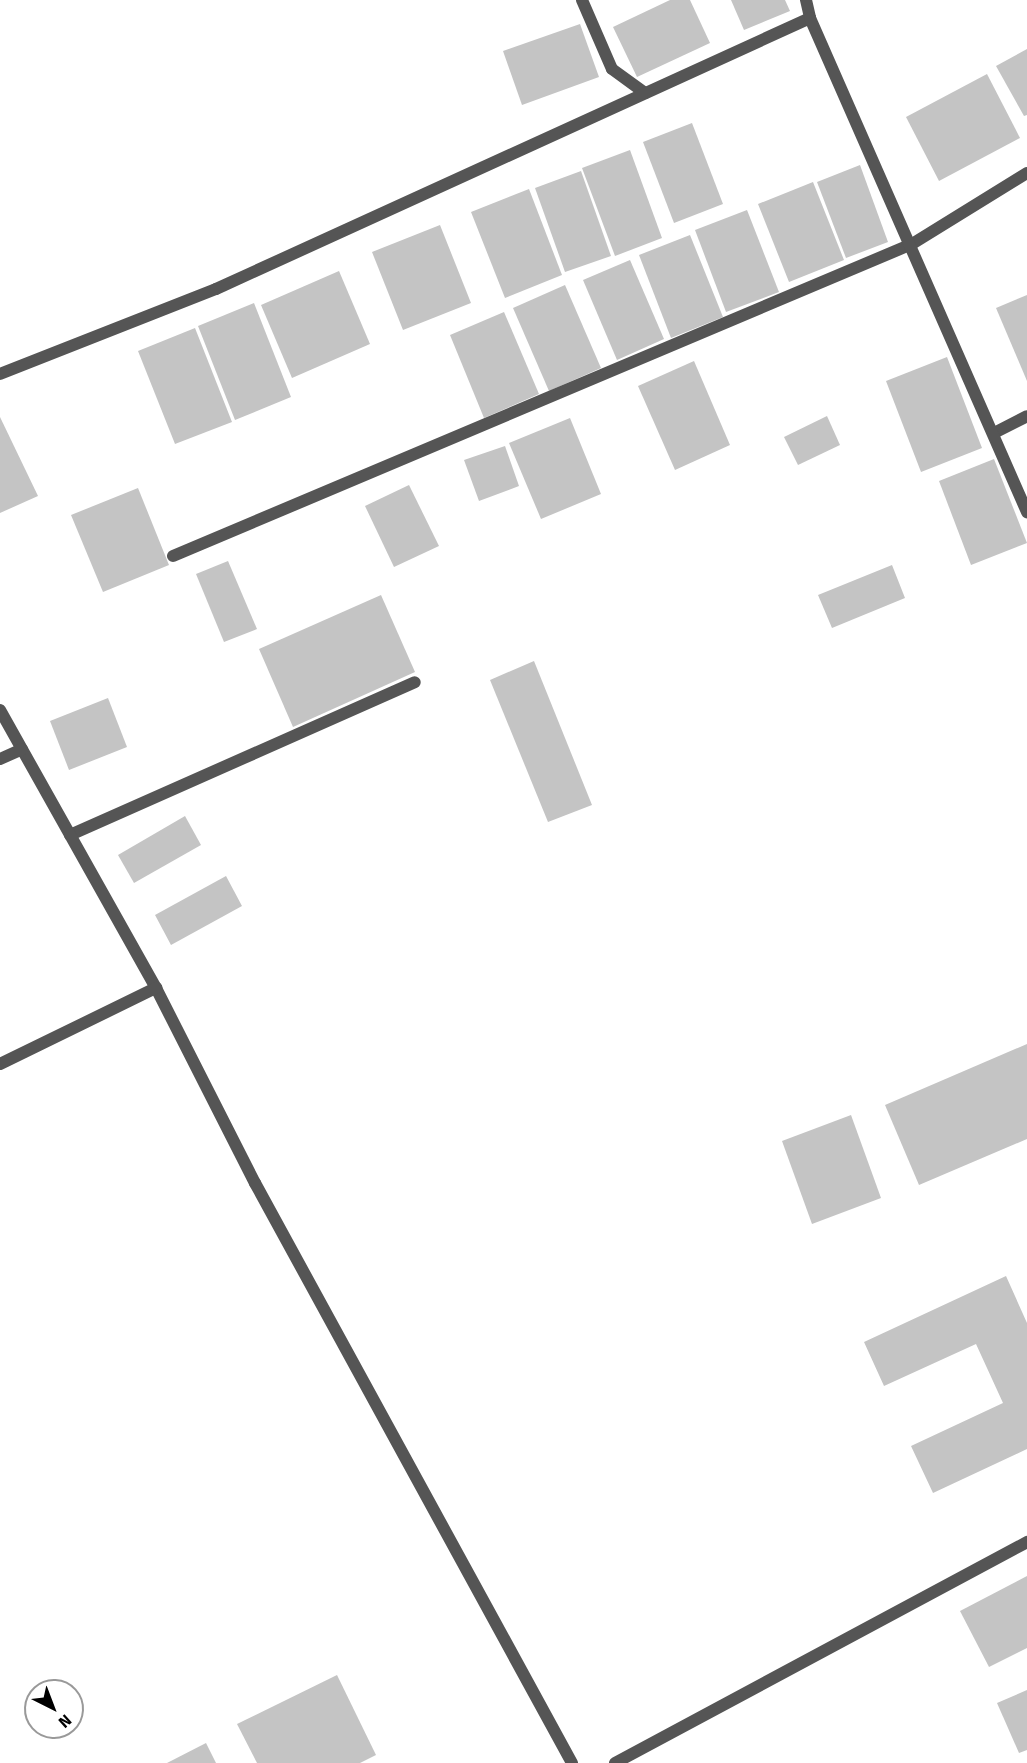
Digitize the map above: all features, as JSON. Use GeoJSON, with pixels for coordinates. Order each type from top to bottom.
{"type":"FeatureCollection","features":[{"type":"Feature","properties":{"kind":"street"},"geometry":{"type":"LineString","coordinates":[[582,0],[612,69],[645,93]]}},
{"type":"Feature","properties":{"kind":"street"},"geometry":{"type":"LineString","coordinates":[[806,0],[810,18],[912,244],[1027,512]]}},
{"type":"Feature","properties":{"kind":"street"},"geometry":{"type":"LineString","coordinates":[[2,369],[216,289],[810,18]]}},
{"type":"Feature","properties":{"kind":"street"},"geometry":{"type":"LineString","coordinates":[[173,556],[912,244],[1027,174]]}},
{"type":"Feature","properties":{"kind":"street"},"geometry":{"type":"LineString","coordinates":[[994,433],[1027,416]]}},
{"type":"Feature","properties":{"kind":"street"},"geometry":{"type":"LineString","coordinates":[[70,835],[415,682]]}},
{"type":"Feature","properties":{"kind":"street"},"geometry":{"type":"LineString","coordinates":[[0,710],[156,988],[255,1183],[572,1763]]}},
{"type":"Feature","properties":{"kind":"street"},"geometry":{"type":"LineString","coordinates":[[0,759],[22,749]]}},
{"type":"Feature","properties":{"kind":"street"},"geometry":{"type":"LineString","coordinates":[[0,1064],[156,988]]}},
{"type":"Feature","properties":{"kind":"street"},"geometry":{"type":"LineString","coordinates":[[615,1763],[1027,1542]]}},
{"type":"Feature","properties":{"kind":"building"},"geometry":{"type":"Polygon","coordinates":[[[670,0],[690,0],[710,43],[637,77],[613,27],[670,0]]]}},
{"type":"Feature","properties":{"kind":"building"},"geometry":{"type":"Polygon","coordinates":[[[731,0],[785,0],[790,11],[744,30],[731,0]]]}},
{"type":"Feature","properties":{"kind":"building"},"geometry":{"type":"Polygon","coordinates":[[[580,24],[599,77],[522,105],[503,51],[580,24]]]}},
{"type":"Feature","properties":{"kind":"building"},"geometry":{"type":"Polygon","coordinates":[[[1027,49],[1027,115],[1024,116],[996,66],[1027,49]]]}},
{"type":"Feature","properties":{"kind":"building"},"geometry":{"type":"Polygon","coordinates":[[[987,74],[1020,138],[939,181],[906,117],[987,74]]]}},
{"type":"Feature","properties":{"kind":"building"},"geometry":{"type":"Polygon","coordinates":[[[692,123],[723,204],[674,223],[643,142],[692,123]]]}},
{"type":"Feature","properties":{"kind":"building"},"geometry":{"type":"Polygon","coordinates":[[[630,150],[662,238],[615,256],[582,168],[630,150]]]}},
{"type":"Feature","properties":{"kind":"building"},"geometry":{"type":"Polygon","coordinates":[[[860,165],[888,242],[846,258],[817,182],[860,165]]]}},
{"type":"Feature","properties":{"kind":"building"},"geometry":{"type":"Polygon","coordinates":[[[581,171],[611,256],[565,272],[535,188],[581,171]]]}},
{"type":"Feature","properties":{"kind":"building"},"geometry":{"type":"Polygon","coordinates":[[[813,182],[844,260],[789,282],[758,204],[813,182]]]}},
{"type":"Feature","properties":{"kind":"building"},"geometry":{"type":"Polygon","coordinates":[[[529,189],[562,275],[505,298],[471,212],[529,189]]]}},
{"type":"Feature","properties":{"kind":"building"},"geometry":{"type":"Polygon","coordinates":[[[747,210],[779,292],[726,312],[695,230],[747,210]]]}},
{"type":"Feature","properties":{"kind":"building"},"geometry":{"type":"Polygon","coordinates":[[[440,225],[471,303],[403,330],[372,252],[440,225]]]}},
{"type":"Feature","properties":{"kind":"building"},"geometry":{"type":"Polygon","coordinates":[[[690,235],[723,317],[671,338],[639,255],[690,235]]]}},
{"type":"Feature","properties":{"kind":"building"},"geometry":{"type":"Polygon","coordinates":[[[630,260],[664,339],[617,360],[583,280],[630,260]]]}},
{"type":"Feature","properties":{"kind":"building"},"geometry":{"type":"Polygon","coordinates":[[[339,271],[370,344],[292,378],[261,305],[339,271]]]}},
{"type":"Feature","properties":{"kind":"building"},"geometry":{"type":"Polygon","coordinates":[[[565,285],[601,368],[549,391],[513,308],[565,285]]]}},
{"type":"Feature","properties":{"kind":"building"},"geometry":{"type":"Polygon","coordinates":[[[1027,295],[1027,381],[996,308],[1027,295]]]}},
{"type":"Feature","properties":{"kind":"building"},"geometry":{"type":"Polygon","coordinates":[[[254,303],[291,397],[235,420],[198,326],[254,303]]]}},
{"type":"Feature","properties":{"kind":"building"},"geometry":{"type":"Polygon","coordinates":[[[504,312],[539,394],[484,418],[450,335],[504,312]]]}},
{"type":"Feature","properties":{"kind":"building"},"geometry":{"type":"Polygon","coordinates":[[[195,328],[232,422],[175,444],[138,351],[195,328]]]}},
{"type":"Feature","properties":{"kind":"building"},"geometry":{"type":"Polygon","coordinates":[[[947,357],[982,448],[921,472],[886,381],[947,357]]]}},
{"type":"Feature","properties":{"kind":"building"},"geometry":{"type":"Polygon","coordinates":[[[694,361],[730,445],[675,470],[638,386],[694,361]]]}},
{"type":"Feature","properties":{"kind":"building"},"geometry":{"type":"Polygon","coordinates":[[[827,416],[840,445],[798,465],[784,437],[827,416]]]}},
{"type":"Feature","properties":{"kind":"building"},"geometry":{"type":"Polygon","coordinates":[[[0,417],[38,496],[0,513],[0,417]]]}},
{"type":"Feature","properties":{"kind":"building"},"geometry":{"type":"Polygon","coordinates":[[[570,418],[601,494],[541,519],[509,443],[570,418]]]}},
{"type":"Feature","properties":{"kind":"building"},"geometry":{"type":"Polygon","coordinates":[[[505,446],[519,486],[479,501],[464,460],[505,446]]]}},
{"type":"Feature","properties":{"kind":"building"},"geometry":{"type":"Polygon","coordinates":[[[994,459],[1027,543],[971,565],[939,481],[994,459]]]}},
{"type":"Feature","properties":{"kind":"building"},"geometry":{"type":"Polygon","coordinates":[[[409,485],[439,546],[394,567],[365,506],[409,485]]]}},
{"type":"Feature","properties":{"kind":"building"},"geometry":{"type":"Polygon","coordinates":[[[138,488],[169,565],[103,592],[71,515],[138,488]]]}},
{"type":"Feature","properties":{"kind":"building"},"geometry":{"type":"Polygon","coordinates":[[[228,561],[257,629],[224,642],[196,574],[228,561]]]}},
{"type":"Feature","properties":{"kind":"building"},"geometry":{"type":"Polygon","coordinates":[[[892,565],[905,598],[832,628],[818,595],[892,565]]]}},
{"type":"Feature","properties":{"kind":"building"},"geometry":{"type":"Polygon","coordinates":[[[381,595],[415,672],[293,727],[259,649],[381,595]]]}},
{"type":"Feature","properties":{"kind":"building"},"geometry":{"type":"Polygon","coordinates":[[[534,661],[592,805],[548,822],[490,680],[534,661]]]}},
{"type":"Feature","properties":{"kind":"building"},"geometry":{"type":"Polygon","coordinates":[[[108,698],[127,747],[69,770],[50,721],[108,698]]]}},
{"type":"Feature","properties":{"kind":"building"},"geometry":{"type":"Polygon","coordinates":[[[185,816],[201,845],[134,883],[118,855],[185,816]]]}},
{"type":"Feature","properties":{"kind":"building"},"geometry":{"type":"Polygon","coordinates":[[[226,876],[242,906],[171,945],[155,915],[226,876]]]}},
{"type":"Feature","properties":{"kind":"building"},"geometry":{"type":"Polygon","coordinates":[[[1027,1044],[1027,1139],[919,1185],[885,1105],[1027,1044]]]}},
{"type":"Feature","properties":{"kind":"building"},"geometry":{"type":"Polygon","coordinates":[[[851,1115],[881,1198],[812,1224],[782,1141],[851,1115]]]}},
{"type":"Feature","properties":{"kind":"building"},"geometry":{"type":"Polygon","coordinates":[[[1006,1276],[1027,1323],[1027,1449],[933,1493],[911,1446],[1003,1403],[976,1344],[884,1386],[864,1342],[1006,1276]]]}},
{"type":"Feature","properties":{"kind":"building"},"geometry":{"type":"Polygon","coordinates":[[[1027,1576],[1027,1648],[989,1667],[960,1611],[1027,1576]]]}},
{"type":"Feature","properties":{"kind":"building"},"geometry":{"type":"Polygon","coordinates":[[[337,1675],[376,1755],[360,1763],[257,1763],[237,1724],[337,1675]]]}},
{"type":"Feature","properties":{"kind":"building"},"geometry":{"type":"Polygon","coordinates":[[[1027,1690],[1027,1750],[1019,1753],[997,1703],[1027,1690]]]}},
{"type":"Feature","properties":{"kind":"building"},"geometry":{"type":"Polygon","coordinates":[[[206,1743],[216,1763],[167,1763],[206,1743]]]}}]}
